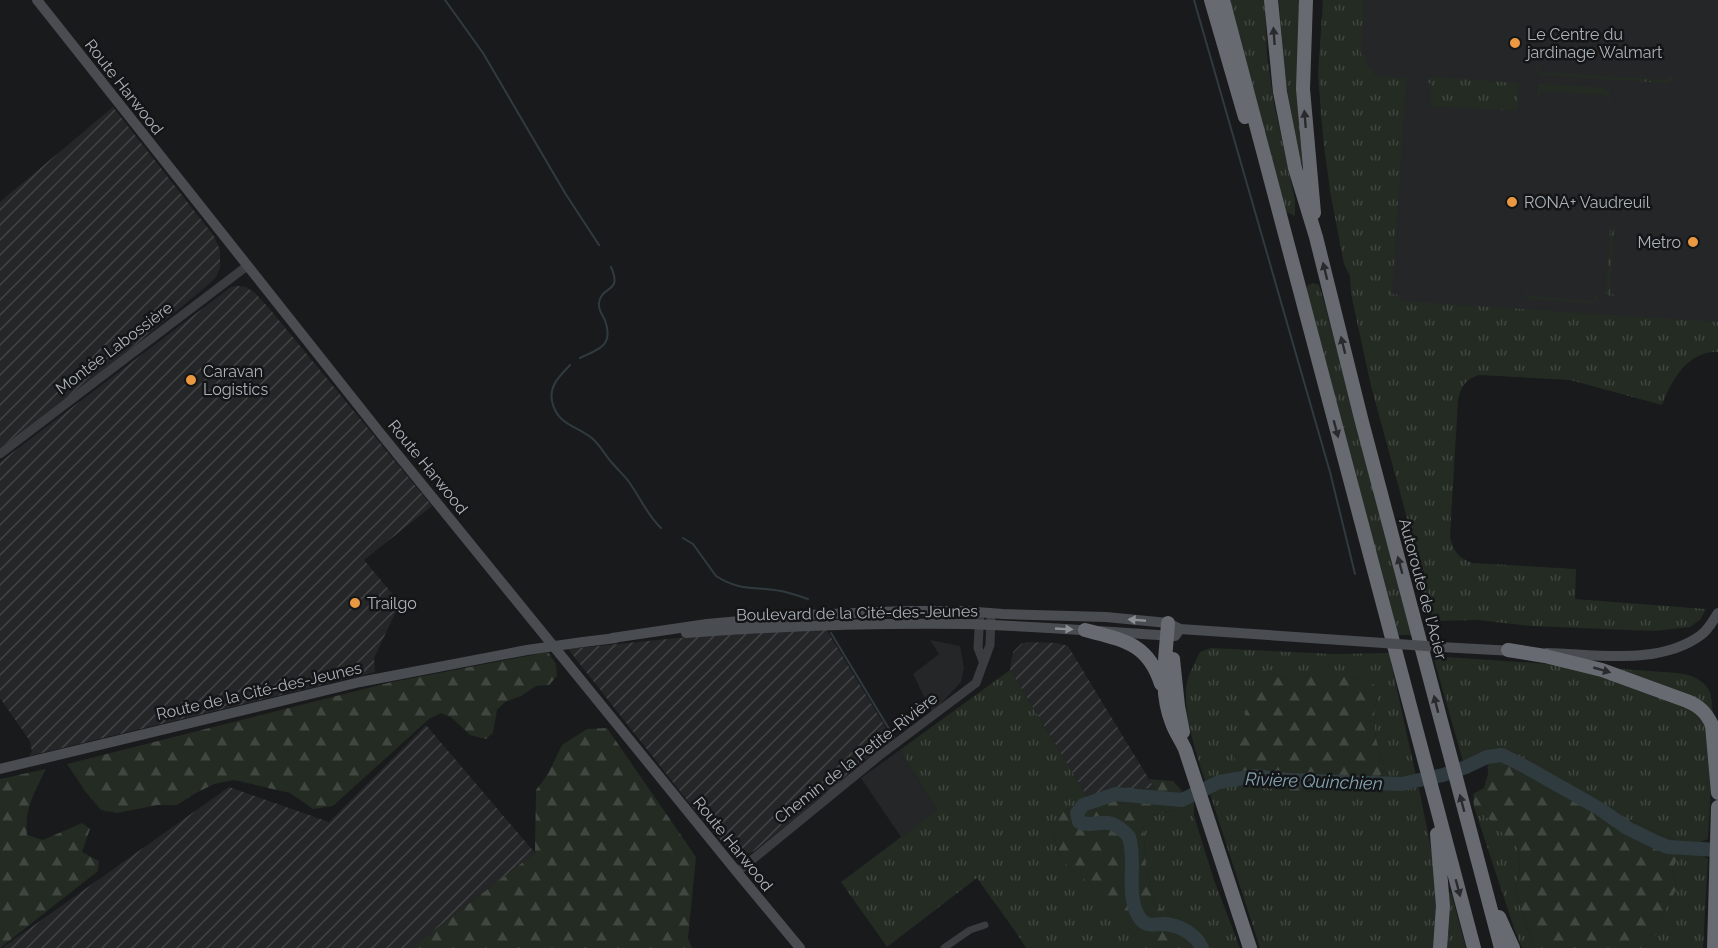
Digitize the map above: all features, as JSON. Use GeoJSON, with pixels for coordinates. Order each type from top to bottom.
{"type":"FeatureCollection","features":[{"type":"Feature","properties":{"kind":"highway"},"geometry":{"type":"LineString","coordinates":[[1210,0],[1309,332]]}},
{"type":"Feature","properties":{"kind":"highway"},"geometry":{"type":"LineString","coordinates":[[1224,0],[1309,332],[1376,575],[1474,948]]}},
{"type":"Feature","properties":{"kind":"highway"},"geometry":{"type":"LineString","coordinates":[[1271,0],[1275,58],[1286,125],[1295,168],[1316,237]]}},
{"type":"Feature","properties":{"kind":"highway"},"geometry":{"type":"LineString","coordinates":[[1306,0],[1303,89],[1316,237]]}},
{"type":"Feature","properties":{"kind":"highway","name":"Autoroute de l'Acier"},"geometry":{"type":"LineString","coordinates":[[1316,237],[1362,422],[1501,948]]}},
{"type":"Feature","properties":{"kind":"highway"},"geometry":{"type":"LineString","coordinates":[[1085,630],[1124,640],[1142,651],[1157,671],[1172,724],[1185,749],[1252,948]]}},
{"type":"Feature","properties":{"kind":"highway"},"geometry":{"type":"LineString","coordinates":[[1166,700],[1164,679],[1172,631]]}},
{"type":"Feature","properties":{"kind":"highway"},"geometry":{"type":"LineString","coordinates":[[1172,631],[1173,669],[1185,749]]}},
{"type":"Feature","properties":{"kind":"highway"},"geometry":{"type":"LineString","coordinates":[[1508,650],[1545,656],[1614,673],[1700,707],[1712,725],[1718,793]]}},
{"type":"Feature","properties":{"kind":"highway"},"geometry":{"type":"LineString","coordinates":[[1432,787],[1443,891],[1440,948]]}},
{"type":"Feature","properties":{"kind":"highway"},"geometry":{"type":"LineString","coordinates":[[1713,944],[1718,807]]}},
{"type":"Feature","properties":{"kind":"highway"},"geometry":{"type":"LineString","coordinates":[[1483,882],[1513,948]]}},
{"type":"Feature","properties":{"kind":"main road","name":"Route Harwood"},"geometry":{"type":"LineString","coordinates":[[37,0],[247,266],[736,872],[800,948]]}},
{"type":"Feature","properties":{"kind":"main road","name":"Boulevard de la Cité-des-Jeunes"},"geometry":{"type":"LineString","coordinates":[[527,650],[707,624],[805,615],[905,611],[1106,617],[1172,631]]}},
{"type":"Feature","properties":{"kind":"main road","name":"Boulevard de la Cité-des-Jeunes"},"geometry":{"type":"LineString","coordinates":[[612,638],[829,625],[985,625],[1172,631],[1609,655],[1654,653],[1678,648],[1703,634],[1718,613]]}},
{"type":"Feature","properties":{"kind":"main road","name":"Route de la Cité-des-Jeunes"},"geometry":{"type":"LineString","coordinates":[[0,769],[360,682],[527,650]]}},
{"type":"Feature","properties":{"kind":"street","name":"Montée Labossière"},"geometry":{"type":"LineString","coordinates":[[0,454],[247,266]]}},
{"type":"Feature","properties":{"kind":"street","name":"Chemin de la Petite-Rivière"},"geometry":{"type":"LineString","coordinates":[[736,872],[879,756],[976,683],[981,674],[983,661],[978,648],[986,613]]}},
{"type":"Feature","properties":{"kind":"street"},"geometry":{"type":"LineString","coordinates":[[944,948],[969,930],[985,925]]}},
{"type":"Feature","properties":{"kind":"shaded area"},"geometry":{"type":"Polygon","coordinates":[[[1364,0],[1718,0],[1718,329],[1391,304],[1404,97],[1358,94],[1364,0]]]}},
{"type":"Feature","properties":{"kind":"shaded area"},"geometry":{"type":"Polygon","coordinates":[[[113,107],[214,236],[220,250],[220,268],[216,277],[208,285],[122,356],[0,448],[0,202],[113,107]]]}},
{"type":"Feature","properties":{"kind":"shaded area"},"geometry":{"type":"Polygon","coordinates":[[[231,287],[246,287],[255,293],[268,307],[432,506],[364,560],[400,603],[374,658],[375,672],[29,756],[32,752],[30,741],[0,698],[0,462],[231,287]]]}},
{"type":"Feature","properties":{"kind":"shaded area"},"geometry":{"type":"Polygon","coordinates":[[[826,629],[894,741],[754,851],[738,858],[694,809],[568,649],[678,638],[826,629]]]}},
{"type":"Feature","properties":{"kind":"shaded area"},"geometry":{"type":"Polygon","coordinates":[[[930,640],[960,646],[964,668],[961,682],[932,713],[913,674],[939,654],[930,640]]]}},
{"type":"Feature","properties":{"kind":"shaded area"},"geometry":{"type":"Polygon","coordinates":[[[1027,642],[1057,643],[1068,646],[1155,789],[1116,787],[1088,798],[1010,670],[1013,652],[1021,644],[1027,642]]]}},
{"type":"Feature","properties":{"kind":"shaded area"},"geometry":{"type":"Polygon","coordinates":[[[426,725],[535,853],[411,948],[2,948],[229,787],[329,822],[426,725]]]}},
{"type":"Feature","properties":{"kind":"shaded area"},"geometry":{"type":"Polygon","coordinates":[[[900,750],[937,810],[901,837],[861,778],[900,750]]]}},
{"type":"Feature","properties":{"kind":"green space"},"geometry":{"type":"Polygon","coordinates":[[[1230,0],[1265,0],[1267,55],[1274,103],[1295,200],[1295,216],[1286,212],[1230,0]]]}},
{"type":"Feature","properties":{"kind":"green space"},"geometry":{"type":"Polygon","coordinates":[[[1279,0],[1302,0],[1306,167],[1303,169],[1286,85],[1279,0]]]}},
{"type":"Feature","properties":{"kind":"green space"},"geometry":{"type":"Polygon","coordinates":[[[1323,0],[1364,0],[1361,55],[1366,55],[1367,65],[1375,75],[1406,79],[1392,294],[1399,295],[1399,301],[1718,322],[1718,352],[1698,356],[1689,362],[1670,386],[1662,405],[1570,380],[1479,375],[1465,384],[1458,400],[1450,537],[1460,556],[1472,563],[1576,569],[1575,599],[1706,609],[1700,620],[1690,627],[1654,631],[1531,626],[1477,620],[1440,621],[1434,619],[1425,606],[1407,518],[1371,386],[1351,294],[1350,276],[1344,264],[1330,191],[1318,74],[1323,0]]]}},
{"type":"Feature","properties":{"kind":"green space"},"geometry":{"type":"Polygon","coordinates":[[[1538,65],[1539,72],[1668,80],[1671,74],[1673,79],[1667,83],[1541,75],[1535,69],[1538,65]]]}},
{"type":"Feature","properties":{"kind":"green space"},"geometry":{"type":"Polygon","coordinates":[[[1433,77],[1519,83],[1517,111],[1430,106],[1431,84],[1426,82],[1433,77]]]}},
{"type":"Feature","properties":{"kind":"green space"},"geometry":{"type":"Polygon","coordinates":[[[1543,84],[1605,88],[1610,93],[1610,100],[1607,100],[1607,95],[1540,91],[1540,96],[1537,96],[1538,87],[1543,84]]]}},
{"type":"Feature","properties":{"kind":"green space"},"geometry":{"type":"Polygon","coordinates":[[[1612,227],[1620,229],[1614,230],[1610,294],[1615,297],[1609,297],[1606,293],[1610,229],[1612,227]]]}},
{"type":"Feature","properties":{"kind":"green space"},"geometry":{"type":"Polygon","coordinates":[[[1313,283],[1319,285],[1325,305],[1412,635],[1397,635],[1308,298],[1307,286],[1313,283]]]}},
{"type":"Feature","properties":{"kind":"green space"},"geometry":{"type":"Polygon","coordinates":[[[1524,291],[1527,291],[1527,296],[1594,301],[1595,296],[1598,297],[1595,302],[1591,303],[1529,299],[1525,296],[1524,291]]]}},
{"type":"Feature","properties":{"kind":"green space"},"geometry":{"type":"Polygon","coordinates":[[[1211,648],[1334,654],[1389,653],[1416,776],[1404,780],[1378,780],[1385,768],[1374,722],[1379,693],[1358,678],[1307,676],[1291,680],[1277,677],[1270,670],[1263,670],[1236,768],[1240,776],[1206,784],[1188,717],[1186,689],[1189,675],[1200,652],[1211,648]]]}},
{"type":"Feature","properties":{"kind":"green space"},"geometry":{"type":"Polygon","coordinates":[[[548,652],[556,664],[557,676],[549,685],[536,686],[521,696],[505,702],[497,710],[493,733],[486,739],[470,735],[452,718],[441,713],[429,719],[333,806],[313,809],[290,793],[234,780],[214,784],[177,805],[158,805],[117,813],[101,810],[67,764],[392,682],[548,652]]]}},
{"type":"Feature","properties":{"kind":"green space"},"geometry":{"type":"Polygon","coordinates":[[[1433,656],[1678,673],[1699,680],[1709,690],[1713,717],[1708,839],[1698,843],[1680,845],[1680,842],[1593,803],[1564,785],[1487,753],[1464,765],[1433,656]]]}},
{"type":"Feature","properties":{"kind":"green space"},"geometry":{"type":"Polygon","coordinates":[[[1010,670],[1088,798],[1066,810],[1055,821],[1053,832],[1061,860],[1089,883],[1144,948],[1026,948],[977,878],[887,947],[841,882],[937,810],[900,750],[1010,670]]]}},
{"type":"Feature","properties":{"kind":"green space"},"geometry":{"type":"Polygon","coordinates":[[[1270,670],[1284,679],[1309,676],[1341,677],[1366,680],[1373,684],[1379,693],[1374,712],[1375,731],[1385,768],[1371,790],[1299,792],[1246,785],[1236,768],[1234,752],[1257,673],[1270,670]]]}},
{"type":"Feature","properties":{"kind":"green space"},"geometry":{"type":"Polygon","coordinates":[[[607,728],[696,857],[688,938],[692,948],[411,948],[535,853],[536,790],[548,774],[562,745],[587,729],[607,728]]]}},
{"type":"Feature","properties":{"kind":"green space"},"geometry":{"type":"Polygon","coordinates":[[[1487,753],[1505,754],[1535,764],[1593,803],[1680,842],[1679,854],[1673,868],[1676,890],[1659,922],[1656,935],[1642,948],[1534,948],[1515,891],[1520,869],[1518,848],[1474,807],[1473,794],[1484,788],[1488,774],[1487,753]]]}},
{"type":"Feature","properties":{"kind":"green space"},"geometry":{"type":"Polygon","coordinates":[[[46,769],[29,808],[27,835],[43,840],[82,823],[90,829],[82,852],[99,861],[98,871],[0,948],[0,779],[46,769]]]}},
{"type":"Feature","properties":{"kind":"green space"},"geometry":{"type":"Polygon","coordinates":[[[1149,779],[1173,781],[1182,791],[1181,809],[1152,815],[1143,824],[1146,869],[1155,904],[1199,935],[1213,948],[1144,948],[1089,883],[1061,860],[1053,832],[1055,820],[1066,810],[1088,798],[1116,787],[1155,789],[1149,779]]]}},
{"type":"Feature","properties":{"kind":"green space"},"geometry":{"type":"Polygon","coordinates":[[[1233,783],[1299,792],[1419,788],[1436,888],[1436,928],[1433,948],[1260,948],[1209,791],[1222,784],[1233,783]]]}},
{"type":"Feature","properties":{"kind":"green space"},"geometry":{"type":"Polygon","coordinates":[[[1194,799],[1194,816],[1214,880],[1240,948],[1213,948],[1199,935],[1155,904],[1146,869],[1143,824],[1152,815],[1181,809],[1181,804],[1194,799]]]}},
{"type":"Feature","properties":{"kind":"green space"},"geometry":{"type":"Polygon","coordinates":[[[1474,807],[1518,848],[1520,869],[1515,891],[1534,948],[1522,948],[1474,807]]]}},
{"type":"Feature","properties":{"kind":"green space"},"geometry":{"type":"Polygon","coordinates":[[[1697,851],[1708,859],[1703,948],[1642,948],[1656,935],[1659,922],[1676,890],[1673,868],[1679,854],[1697,851]]]}},
{"type":"Feature","properties":{"kind":"green space"},"geometry":{"type":"Polygon","coordinates":[[[1451,892],[1466,948],[1446,948],[1448,893],[1451,892]]]}},
{"type":"Feature","properties":{"kind":"waterway"},"geometry":{"type":"LineString","coordinates":[[445,0],[483,53],[565,193],[599,245]]}},
{"type":"Feature","properties":{"kind":"waterway"},"geometry":{"type":"LineString","coordinates":[[1194,0],[1330,472],[1355,574]]}},
{"type":"Feature","properties":{"kind":"waterway"},"geometry":{"type":"LineString","coordinates":[[580,358],[599,349],[608,336],[599,303],[603,294],[613,286],[614,276],[611,267]]}},
{"type":"Feature","properties":{"kind":"waterway"},"geometry":{"type":"LineString","coordinates":[[570,365],[559,377],[552,390],[555,409],[564,421],[597,443],[661,528]]}},
{"type":"Feature","properties":{"kind":"waterway"},"geometry":{"type":"LineString","coordinates":[[683,538],[693,544],[716,576],[725,581],[741,586],[781,591],[808,599]]}},
{"type":"Feature","properties":{"kind":"waterway"},"geometry":{"type":"LineString","coordinates":[[831,633],[894,737]]}},
{"type":"Feature","properties":{"kind":"waterway","name":"Rivière Quinchien"},"geometry":{"type":"LineString","coordinates":[[1202,948],[1196,938],[1181,928],[1164,924],[1147,924],[1139,917],[1133,898],[1129,837],[1121,829],[1108,823],[1079,822],[1077,813],[1083,805],[1115,794],[1182,800],[1219,782],[1255,776],[1290,780],[1401,784],[1443,775],[1487,757],[1502,755],[1600,809],[1627,828],[1658,843],[1668,847],[1718,850]]}},
{"type":"Feature","properties":{"kind":"place","name":"Le Centre du jardinage Walmart"},"geometry":{"type":"Point","coordinates":[1515,43]}},
{"type":"Feature","properties":{"kind":"place","name":"RONA+ Vaudreuil"},"geometry":{"type":"Point","coordinates":[1512,202]}},
{"type":"Feature","properties":{"kind":"place","name":"Metro"},"geometry":{"type":"Point","coordinates":[1693,242]}},
{"type":"Feature","properties":{"kind":"place","name":"Caravan Logistics"},"geometry":{"type":"Point","coordinates":[191,380]}},
{"type":"Feature","properties":{"kind":"place","name":"Trailgo"},"geometry":{"type":"Point","coordinates":[355,603]}}]}
